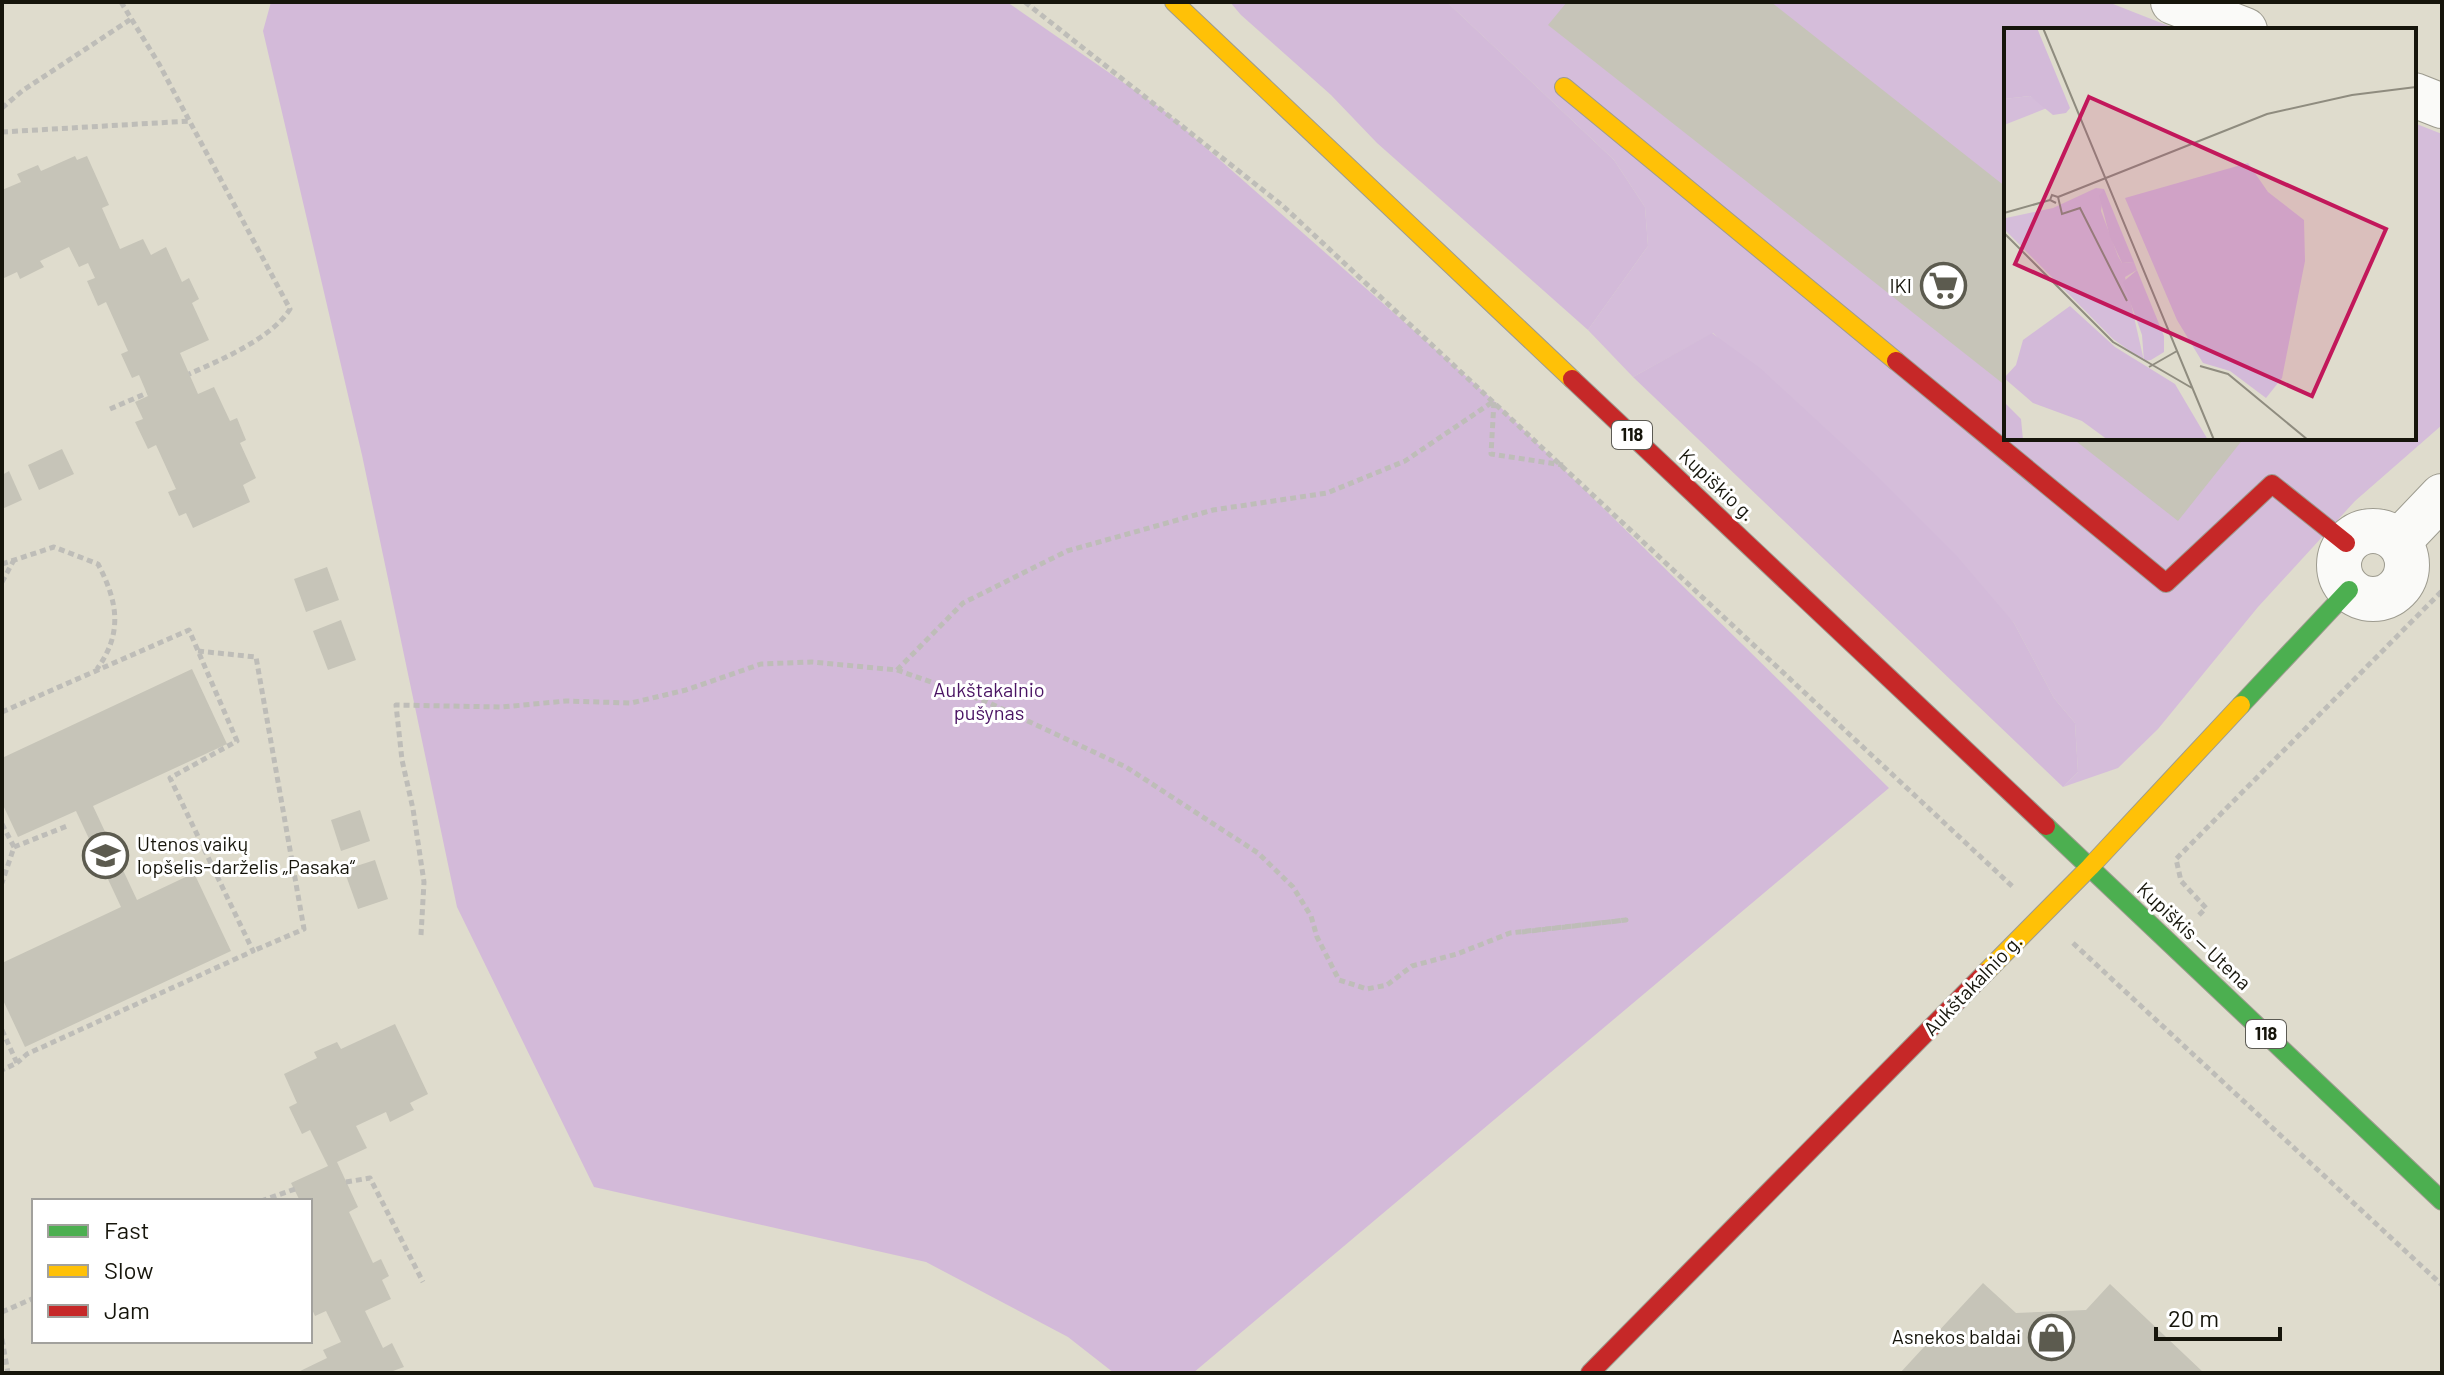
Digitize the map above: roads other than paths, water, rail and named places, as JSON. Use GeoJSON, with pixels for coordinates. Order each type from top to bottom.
{"type":"FeatureCollection","features":[{"type":"Feature","properties":{"kind":"street","name":"Kupiškio g."},"geometry":{"type":"LineString","coordinates":[[1174,2],[2090,867]]}},
{"type":"Feature","properties":{"kind":"street"},"geometry":{"type":"LineString","coordinates":[[2173,2],[2240,28]]}},
{"type":"Feature","properties":{"kind":"street"},"geometry":{"type":"LineString","coordinates":[[1564,87],[2166,583],[2272,484],[2346,543]]}},
{"type":"Feature","properties":{"kind":"street"},"geometry":{"type":"LineString","coordinates":[[2416,96],[2442,106]]}},
{"type":"Feature","properties":{"kind":"street"},"geometry":{"type":"LineString","coordinates":[[2399,541],[2442,496]]}},
{"type":"Feature","properties":{"kind":"street"},"geometry":{"type":"LineString","coordinates":[[2372,530],[2387,533],[2399,541],[2406,554],[2407,569],[2399,589],[2378,599],[2363,598],[2349,590],[2340,576],[2339,559],[2346,543],[2357,534],[2372,530]]}},
{"type":"Feature","properties":{"kind":"street","name":"Aukštakalnio g."},"geometry":{"type":"LineString","coordinates":[[1590,1373],[2090,867],[2349,590]]}},
{"type":"Feature","properties":{"kind":"street","name":"Kupiškis — Utena"},"geometry":{"type":"LineString","coordinates":[[2090,867],[2442,1201]]}},
{"type":"Feature","properties":{"kind":"place","name":"IKI"},"geometry":{"type":"Point","coordinates":[1943,286]}},
{"type":"Feature","properties":{"kind":"place","name":"Utenos vaikų lopšelis-darželis „Pasaka“"},"geometry":{"type":"Point","coordinates":[106,855]}},
{"type":"Feature","properties":{"kind":"place","name":"Asnekos baldai"},"geometry":{"type":"Point","coordinates":[2052,1337]}},
{"type":"Feature","properties":{"kind":"park label","name":"Aukštakalnio pušynas"},"geometry":{"type":"Point","coordinates":[989,702]}}]}
